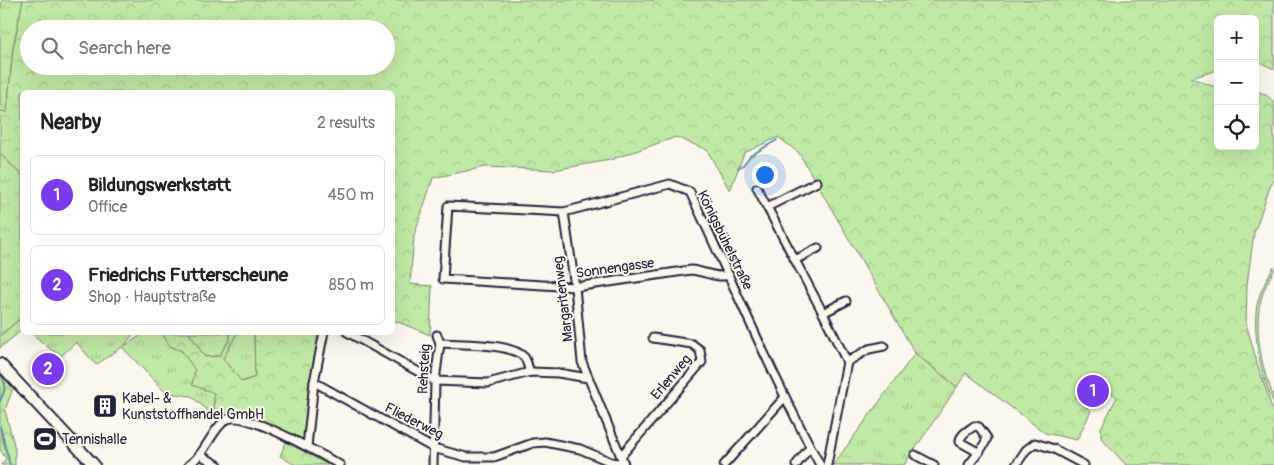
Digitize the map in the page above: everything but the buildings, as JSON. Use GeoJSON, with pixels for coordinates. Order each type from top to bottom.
{"type":"FeatureCollection","features":[{"type":"Feature","properties":{"kind":"main road"},"geometry":{"type":"LineString","coordinates":[[0,364],[94,465]]}},
{"type":"Feature","properties":{"kind":"street"},"geometry":{"type":"LineString","coordinates":[[767,207],[816,182]]}},
{"type":"Feature","properties":{"kind":"street","name":"Königsbühelstraße"},"geometry":{"type":"LineString","coordinates":[[443,279],[448,206],[564,212],[670,184],[690,192],[785,398],[820,465]]}},
{"type":"Feature","properties":{"kind":"street"},"geometry":{"type":"LineString","coordinates":[[757,188],[823,313],[846,362],[828,465]]}},
{"type":"Feature","properties":{"kind":"street","name":"Margaritenweg"},"geometry":{"type":"LineString","coordinates":[[564,212],[575,287],[582,362],[623,461]]}},
{"type":"Feature","properties":{"kind":"street"},"geometry":{"type":"LineString","coordinates":[[795,260],[818,248]]}},
{"type":"Feature","properties":{"kind":"street","name":"Sonnengasse"},"geometry":{"type":"LineString","coordinates":[[443,279],[575,287],[691,270],[718,276],[729,275]]}},
{"type":"Feature","properties":{"kind":"street"},"geometry":{"type":"LineString","coordinates":[[823,313],[846,301]]}},
{"type":"Feature","properties":{"kind":"street"},"geometry":{"type":"LineString","coordinates":[[307,446],[314,382],[323,335]]}},
{"type":"Feature","properties":{"kind":"street"},"geometry":{"type":"LineString","coordinates":[[352,335],[436,381],[488,383],[530,372],[558,373],[588,378]]}},
{"type":"Feature","properties":{"kind":"street","name":"Rehsteig"},"geometry":{"type":"LineString","coordinates":[[433,465],[436,381],[440,343],[437,335]]}},
{"type":"Feature","properties":{"kind":"street","name":"Erlenweg"},"geometry":{"type":"LineString","coordinates":[[623,461],[667,401],[702,362],[700,350],[692,344],[653,338]]}},
{"type":"Feature","properties":{"kind":"street"},"geometry":{"type":"LineString","coordinates":[[440,343],[512,349],[524,357],[530,372]]}},
{"type":"Feature","properties":{"kind":"street"},"geometry":{"type":"LineString","coordinates":[[846,362],[869,349],[884,346]]}},
{"type":"Feature","properties":{"kind":"street","name":"Fliederweg"},"geometry":{"type":"LineString","coordinates":[[314,382],[433,448],[466,457],[489,457],[533,443],[552,442],[580,448],[611,462],[618,463],[623,461]]}},
{"type":"Feature","properties":{"kind":"street"},"geometry":{"type":"LineString","coordinates":[[724,465],[785,398]]}},
{"type":"Feature","properties":{"kind":"street"},"geometry":{"type":"LineString","coordinates":[[189,465],[200,455],[221,424],[227,419],[234,417],[256,423],[307,446],[340,465]]}},
{"type":"Feature","properties":{"kind":"street"},"geometry":{"type":"LineString","coordinates":[[1016,465],[1026,450],[1035,443],[1054,449],[1084,465]]}},
{"type":"Feature","properties":{"kind":"street"},"geometry":{"type":"LineString","coordinates":[[796,465],[810,447]]}},
{"type":"Feature","properties":{"kind":"street"},"geometry":{"type":"LineString","coordinates":[[969,465],[978,452]]}},
{"type":"Feature","properties":{"kind":"street"},"geometry":{"type":"LineString","coordinates":[[200,455],[218,465]]}},
{"type":"Feature","properties":{"kind":"street"},"geometry":{"type":"LineString","coordinates":[[915,455],[934,465]]}},
{"type":"Feature","properties":{"kind":"green space"},"geometry":{"type":"Polygon","coordinates":[[[2,0],[23,0],[13,48],[7,113],[0,111],[0,14],[2,0]]]}},
{"type":"Feature","properties":{"kind":"green space"},"geometry":{"type":"Polygon","coordinates":[[[23,0],[1274,0],[1274,69],[1259,62],[1259,15],[1214,15],[1214,71],[1191,78],[1214,87],[1214,150],[1259,150],[1259,92],[1274,102],[1274,181],[1270,187],[1254,233],[1247,284],[1246,323],[1274,414],[1274,465],[1126,465],[1101,438],[1101,428],[1117,397],[1092,379],[1075,397],[1091,411],[1077,440],[1045,433],[966,373],[957,387],[915,353],[799,153],[778,137],[744,153],[730,191],[707,150],[676,137],[610,160],[554,170],[485,167],[433,178],[414,236],[410,284],[432,286],[430,335],[395,321],[395,90],[20,90],[20,174],[0,153],[0,111],[7,112],[13,48],[23,0]]]}},
{"type":"Feature","properties":{"kind":"green space"},"geometry":{"type":"Polygon","coordinates":[[[0,153],[20,174],[20,319],[0,336],[0,153]]]}},
{"type":"Feature","properties":{"kind":"green space"},"geometry":{"type":"Polygon","coordinates":[[[1274,266],[1261,299],[1258,326],[1263,364],[1274,403],[1265,382],[1259,355],[1256,316],[1258,300],[1274,266]]]}},
{"type":"Feature","properties":{"kind":"green space"},"geometry":{"type":"Polygon","coordinates":[[[20,319],[20,332],[0,348],[0,336],[20,319]]]}},
{"type":"Feature","properties":{"kind":"green space"},"geometry":{"type":"Polygon","coordinates":[[[33,335],[132,335],[124,346],[142,335],[163,335],[170,346],[182,351],[214,393],[214,416],[191,396],[166,393],[122,347],[96,365],[76,342],[60,357],[33,335]]]}},
{"type":"Feature","properties":{"kind":"green space"},"geometry":{"type":"Polygon","coordinates":[[[163,335],[190,335],[205,357],[219,356],[230,339],[230,335],[236,335],[223,359],[242,382],[255,377],[254,335],[321,335],[304,441],[239,415],[214,416],[214,393],[192,385],[195,370],[182,351],[170,346],[163,335]]]}},
{"type":"Feature","properties":{"kind":"green space"},"geometry":{"type":"Polygon","coordinates":[[[190,335],[230,335],[230,339],[219,356],[205,357],[190,335]]]}},
{"type":"Feature","properties":{"kind":"green space"},"geometry":{"type":"Polygon","coordinates":[[[236,335],[254,335],[255,377],[241,382],[223,359],[236,335]]]}},
{"type":"Feature","properties":{"kind":"green space"},"geometry":{"type":"Polygon","coordinates":[[[915,353],[957,387],[904,465],[833,465],[915,353]]]}},
{"type":"Feature","properties":{"kind":"green space"},"geometry":{"type":"Polygon","coordinates":[[[0,359],[17,377],[5,410],[15,449],[15,465],[1,465],[6,459],[0,449],[0,359]]]}},
{"type":"Feature","properties":{"kind":"green space"},"geometry":{"type":"Polygon","coordinates":[[[286,442],[328,465],[295,465],[280,456],[286,442]]]}},
{"type":"Feature","properties":{"kind":"waterway"},"geometry":{"type":"LineString","coordinates":[[738,168],[750,156],[777,140]]}},
{"type":"Feature","properties":{"kind":"waterway"},"geometry":{"type":"LineString","coordinates":[[0,374],[5,387],[0,401]]}},
{"type":"Feature","properties":{"kind":"waterway"},"geometry":{"type":"LineString","coordinates":[[0,427],[10,465]]}},
{"type":"Feature","properties":{"kind":"place","name":"Friedrichs Futterscheune"},"geometry":{"type":"Point","coordinates":[48,369]}},
{"type":"Feature","properties":{"kind":"place","name":"Bildungswerkstatt"},"geometry":{"type":"Point","coordinates":[1093,391]}},
{"type":"Feature","properties":{"kind":"place","name":"Kabel- & Kunststoffhandel GmbH"},"geometry":{"type":"Point","coordinates":[105,406]}},
{"type":"Feature","properties":{"kind":"place","name":"Tennishalle"},"geometry":{"type":"Point","coordinates":[45,439]}}]}
